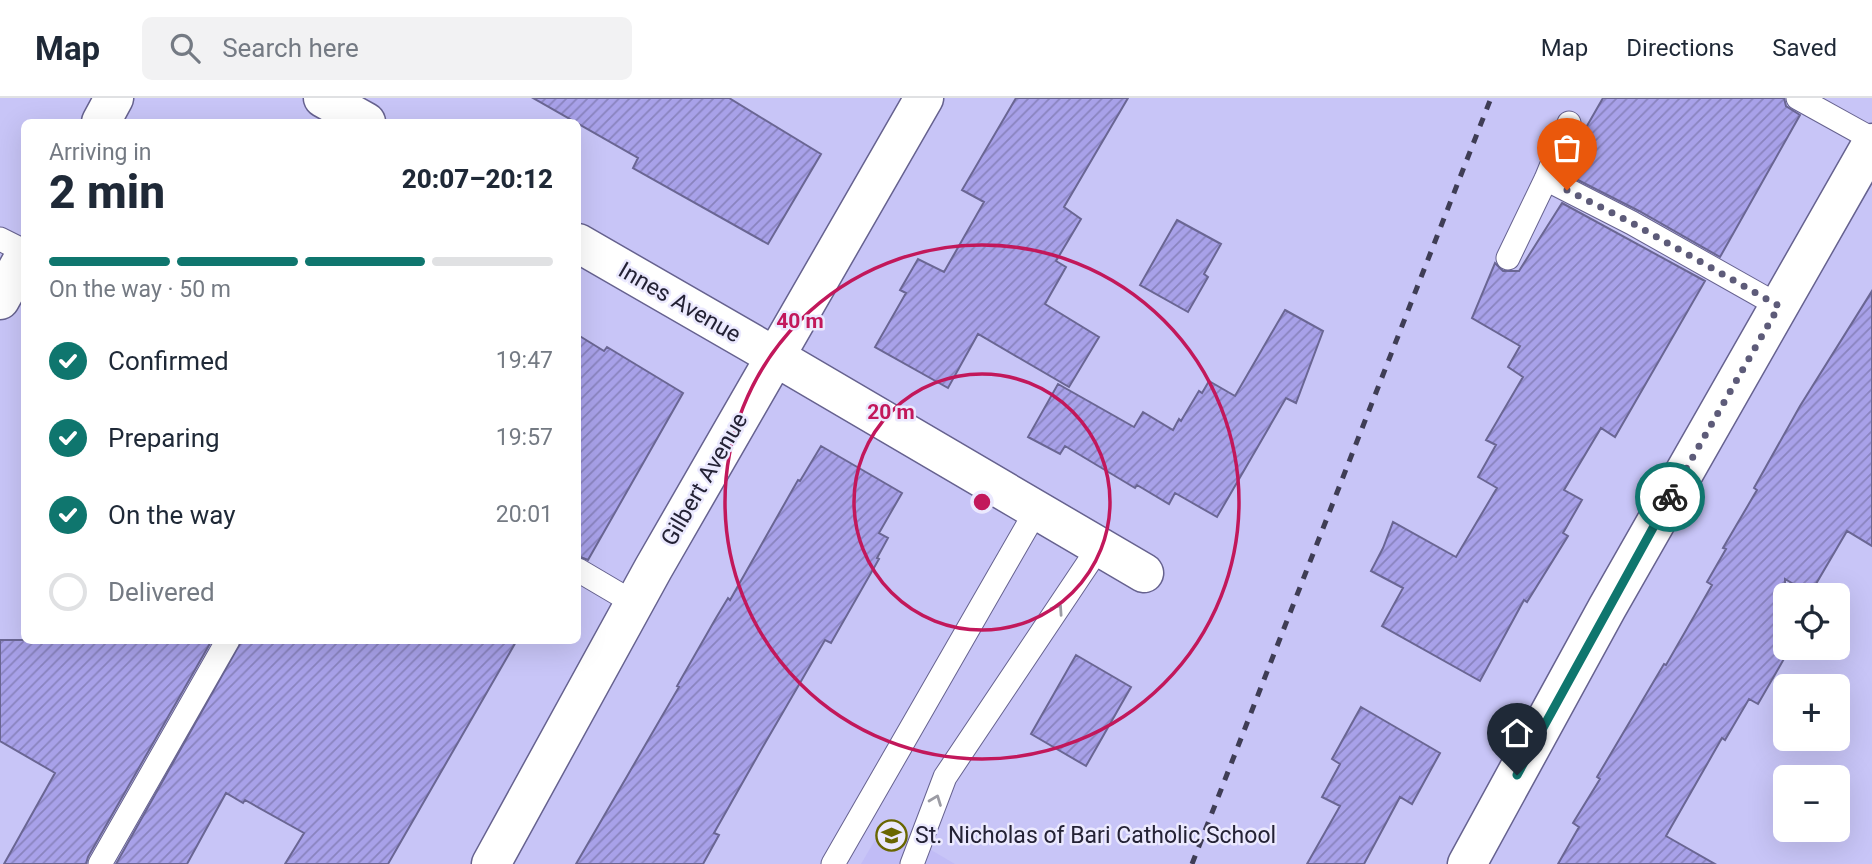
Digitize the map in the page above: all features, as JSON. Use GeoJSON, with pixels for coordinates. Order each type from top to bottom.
{"type":"FeatureCollection","features":[{"type":"Feature","properties":{"kind":"street"},"geometry":{"type":"LineString","coordinates":[[103,119],[114,98]]}},
{"type":"Feature","properties":{"kind":"street"},"geometry":{"type":"LineString","coordinates":[[323,98],[361,119]]}},
{"type":"Feature","properties":{"kind":"street","name":"Gilbert Avenue"},"geometry":{"type":"LineString","coordinates":[[491,864],[634,603],[924,98]]}},
{"type":"Feature","properties":{"kind":"street"},"geometry":{"type":"LineString","coordinates":[[1467,864],[1607,608],[1872,141]]}},
{"type":"Feature","properties":{"kind":"street","name":"Innes Avenue"},"geometry":{"type":"LineString","coordinates":[[581,245],[1144,573]]}},
{"type":"Feature","properties":{"kind":"street"},"geometry":{"type":"LineString","coordinates":[[0,300],[21,262]]}},
{"type":"Feature","properties":{"kind":"lane"},"geometry":{"type":"LineString","coordinates":[[1798,98],[1872,141]]}},
{"type":"Feature","properties":{"kind":"lane"},"geometry":{"type":"LineString","coordinates":[[1508,258],[1569,123]]}},
{"type":"Feature","properties":{"kind":"lane"},"geometry":{"type":"LineString","coordinates":[[1546,179],[1632,223],[1779,306]]}},
{"type":"Feature","properties":{"kind":"lane"},"geometry":{"type":"LineString","coordinates":[[0,239],[21,250]]}},
{"type":"Feature","properties":{"kind":"lane"},"geometry":{"type":"LineString","coordinates":[[833,864],[1036,510]]}},
{"type":"Feature","properties":{"kind":"lane"},"geometry":{"type":"LineString","coordinates":[[912,864],[945,777],[1100,547]]}},
{"type":"Feature","properties":{"kind":"lane"},"geometry":{"type":"LineString","coordinates":[[581,572],[634,603]]}},
{"type":"Feature","properties":{"kind":"lane"},"geometry":{"type":"LineString","coordinates":[[100,864],[226,644]]}},
{"type":"Feature","properties":{"kind":"shaded area","name":"St. Nicholas of Bari Catholic School"},"geometry":{"type":"Polygon","coordinates":[[[885,823],[955,864],[861,864],[885,823]]]}},
{"type":"Feature","properties":{"kind":"building"},"geometry":{"type":"Polygon","coordinates":[[[533,98],[729,98],[821,154],[768,244],[633,168],[638,158],[581,125],[581,119],[570,119],[533,98]]]}},
{"type":"Feature","properties":{"kind":"building"},"geometry":{"type":"Polygon","coordinates":[[[1016,98],[1128,98],[1064,207],[1081,219],[1056,261],[1066,267],[1045,304],[1099,337],[1069,387],[978,334],[948,388],[875,347],[906,293],[900,290],[918,259],[944,272],[984,202],[962,190],[1016,98]]]}},
{"type":"Feature","properties":{"kind":"building"},"geometry":{"type":"Polygon","coordinates":[[[1603,98],[1784,98],[1786,106],[1800,115],[1720,257],[1566,174],[1580,148],[1576,145],[1603,98]]]}},
{"type":"Feature","properties":{"kind":"building"},"geometry":{"type":"Polygon","coordinates":[[[1562,203],[1705,281],[1615,437],[1601,428],[1564,490],[1582,500],[1563,533],[1568,536],[1527,602],[1524,600],[1480,681],[1382,626],[1403,588],[1371,571],[1393,522],[1456,557],[1497,488],[1478,477],[1496,445],[1486,440],[1523,377],[1508,367],[1520,346],[1472,318],[1495,263],[1503,271],[1519,271],[1562,203]]]}},
{"type":"Feature","properties":{"kind":"building"},"geometry":{"type":"Polygon","coordinates":[[[1177,220],[1221,244],[1204,274],[1208,277],[1188,312],[1140,285],[1177,220]]]}},
{"type":"Feature","properties":{"kind":"building"},"geometry":{"type":"Polygon","coordinates":[[[1872,291],[1872,546],[1847,531],[1816,583],[1792,583],[1785,579],[1785,583],[1773,583],[1773,660],[1783,660],[1758,704],[1749,699],[1725,740],[1722,738],[1666,836],[1715,864],[1558,864],[1579,827],[1573,823],[1600,779],[1597,777],[1712,585],[1707,582],[1726,549],[1723,548],[1757,490],[1754,488],[1800,406],[1872,291]]]}},
{"type":"Feature","properties":{"kind":"building"},"geometry":{"type":"Polygon","coordinates":[[[1285,310],[1323,331],[1296,403],[1286,398],[1217,517],[1175,493],[1169,504],[1137,485],[1135,488],[1065,446],[1060,454],[1028,437],[1058,384],[1134,427],[1143,412],[1173,430],[1199,391],[1202,393],[1209,381],[1235,396],[1285,310]]]}},
{"type":"Feature","properties":{"kind":"building"},"geometry":{"type":"Polygon","coordinates":[[[581,337],[604,351],[607,347],[683,393],[588,560],[581,557],[581,337]]]}},
{"type":"Feature","properties":{"kind":"building"},"geometry":{"type":"Polygon","coordinates":[[[821,446],[902,493],[879,533],[888,538],[877,558],[879,559],[831,643],[825,640],[761,750],[714,833],[719,835],[703,864],[576,864],[716,618],[728,598],[730,600],[798,480],[800,481],[821,446]]]}},
{"type":"Feature","properties":{"kind":"building"},"geometry":{"type":"Polygon","coordinates":[[[0,640],[21,640],[21,644],[210,644],[86,864],[4,864],[55,773],[0,741],[0,640]]]}},
{"type":"Feature","properties":{"kind":"building"},"geometry":{"type":"Polygon","coordinates":[[[240,644],[515,644],[388,864],[285,864],[304,833],[245,800],[243,803],[226,793],[187,864],[116,864],[240,644]]]}},
{"type":"Feature","properties":{"kind":"building"},"geometry":{"type":"Polygon","coordinates":[[[1076,655],[1131,687],[1086,766],[1031,734],[1076,655]]]}},
{"type":"Feature","properties":{"kind":"building"},"geometry":{"type":"Polygon","coordinates":[[[1361,707],[1440,753],[1412,804],[1400,797],[1364,864],[1307,864],[1340,806],[1322,797],[1340,764],[1332,759],[1361,707]]]}},
{"type":"Feature","properties":{"kind":"railway"},"geometry":{"type":"LineString","coordinates":[[1192,864],[1491,98]]}},
{"type":"Feature","properties":{"kind":"way so far"},"geometry":{"type":"LineString","coordinates":[[1567,190],[1632,223],[1779,306],[1670,497]]}},
{"type":"Feature","properties":{"kind":"place","name":"St. Nicholas of Bari Catholic School"},"geometry":{"type":"Point","coordinates":[892,835]}},
{"type":"Feature","properties":{"kind":"route"},"geometry":{"type":"LineString","coordinates":[[1517,775],[1670,497]]}}]}
